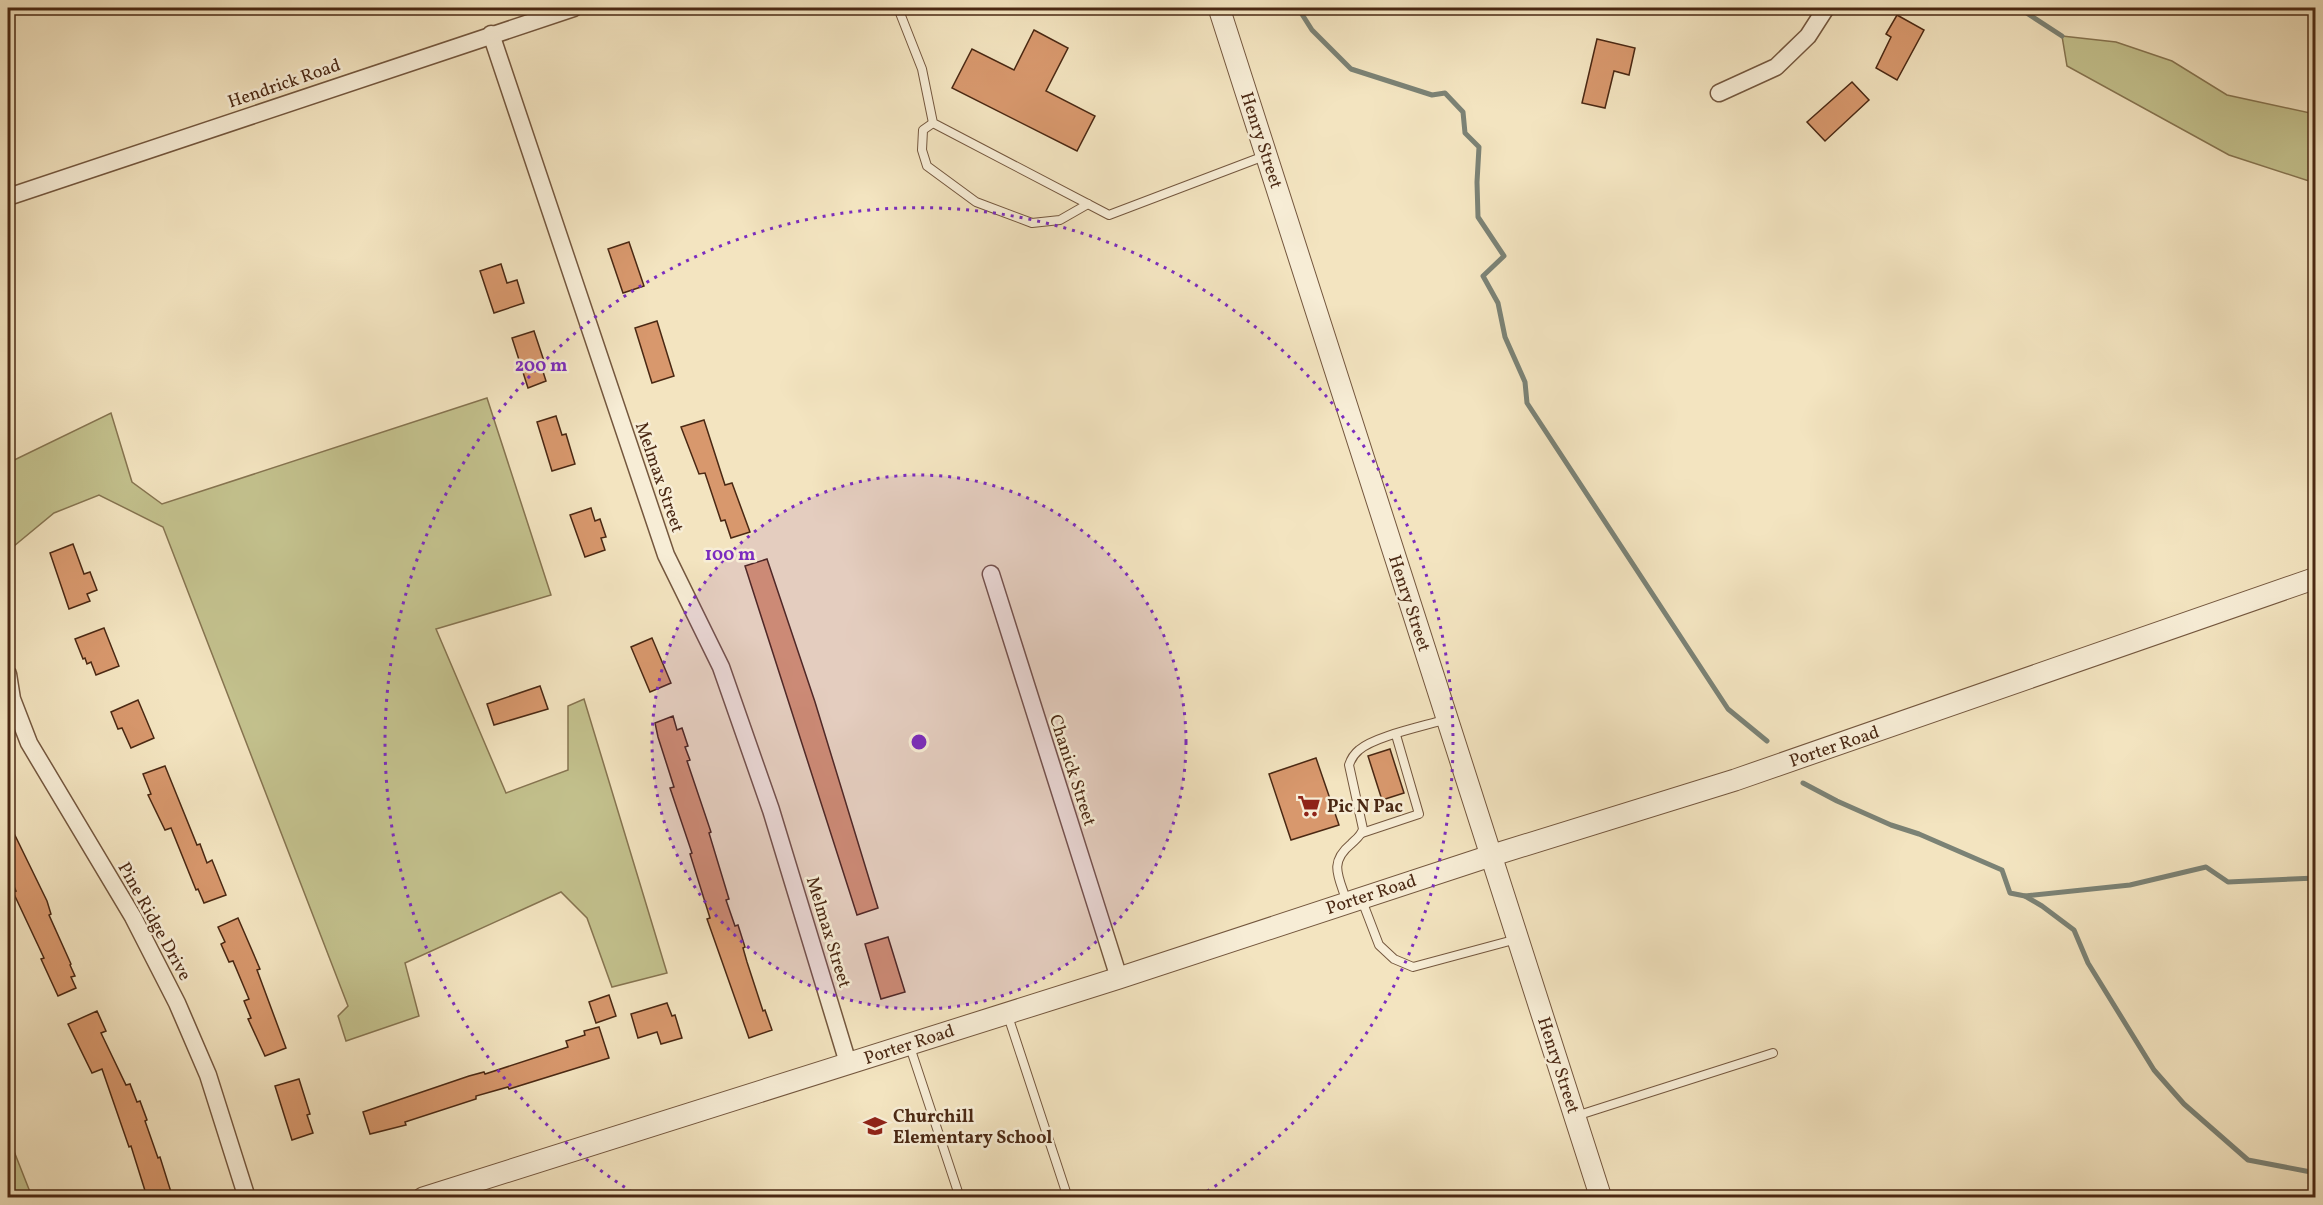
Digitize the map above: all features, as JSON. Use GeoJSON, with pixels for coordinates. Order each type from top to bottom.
{"type":"FeatureCollection","features":[{"type":"Feature","properties":{"kind":"street","name":"Hendrick Road"},"geometry":{"type":"LineString","coordinates":[[8,197],[574,8]]}},
{"type":"Feature","properties":{"kind":"street","name":"Henry Street"},"geometry":{"type":"LineString","coordinates":[[1219,8],[1601,1197]]}},
{"type":"Feature","properties":{"kind":"street"},"geometry":{"type":"LineString","coordinates":[[1719,93],[1776,67],[1808,36],[1826,8]]}},
{"type":"Feature","properties":{"kind":"street","name":"Melmax Street"},"geometry":{"type":"LineString","coordinates":[[491,34],[666,555],[722,667],[767,798],[848,1063]]}},
{"type":"Feature","properties":{"kind":"street","name":"Chanick Street"},"geometry":{"type":"LineString","coordinates":[[991,574],[1119,978]]}},
{"type":"Feature","properties":{"kind":"street","name":"Porter Road"},"geometry":{"type":"LineString","coordinates":[[423,1197],[1119,978],[1490,856],[1735,780],[2316,578]]}},
{"type":"Feature","properties":{"kind":"street","name":"Pine Ridge Drive"},"geometry":{"type":"LineString","coordinates":[[8,674],[12,699],[29,743],[134,917],[177,1003],[208,1075],[247,1197]]}},
{"type":"Feature","properties":{"kind":"lane"},"geometry":{"type":"LineString","coordinates":[[898,8],[922,69],[933,123]]}},
{"type":"Feature","properties":{"kind":"lane"},"geometry":{"type":"LineString","coordinates":[[933,123],[1110,215],[1267,155]]}},
{"type":"Feature","properties":{"kind":"lane"},"geometry":{"type":"LineString","coordinates":[[933,123],[923,130],[922,150],[927,166],[976,202],[1032,223],[1060,220],[1088,204]]}},
{"type":"Feature","properties":{"kind":"lane"},"geometry":{"type":"LineString","coordinates":[[1362,832],[1349,765],[1352,757],[1359,749],[1372,742],[1447,719]]}},
{"type":"Feature","properties":{"kind":"lane"},"geometry":{"type":"LineString","coordinates":[[1396,735],[1419,814],[1362,832],[1341,852],[1336,870],[1379,945],[1395,959],[1413,967],[1517,939]]}},
{"type":"Feature","properties":{"kind":"lane"},"geometry":{"type":"LineString","coordinates":[[1007,1013],[1068,1197]]}},
{"type":"Feature","properties":{"kind":"lane"},"geometry":{"type":"LineString","coordinates":[[909,1044],[960,1197]]}},
{"type":"Feature","properties":{"kind":"lane"},"geometry":{"type":"LineString","coordinates":[[1576,1116],[1773,1053]]}},
{"type":"Feature","properties":{"kind":"shaded area"},"geometry":{"type":"Polygon","coordinates":[[[2062,36],[2116,42],[2172,61],[2227,95],[2315,114],[2315,183],[2229,155],[2067,66],[2062,36]]]}},
{"type":"Feature","properties":{"kind":"shaded area"},"geometry":{"type":"Polygon","coordinates":[[[487,398],[551,595],[436,629],[506,793],[568,770],[568,706],[584,699],[667,973],[612,987],[587,918],[561,892],[405,963],[419,1016],[346,1041],[338,1016],[348,1006],[163,527],[99,495],[54,513],[8,551],[8,463],[111,413],[132,482],[162,504],[487,398]]]}},
{"type":"Feature","properties":{"kind":"shaded area"},"geometry":{"type":"Polygon","coordinates":[[[8,1136],[32,1197],[8,1197],[8,1136]]]}},
{"type":"Feature","properties":{"kind":"building"},"geometry":{"type":"Polygon","coordinates":[[[1897,15],[1924,30],[1897,80],[1876,68],[1891,37],[1886,34],[1897,15]]]}},
{"type":"Feature","properties":{"kind":"building"},"geometry":{"type":"Polygon","coordinates":[[[1034,30],[1068,48],[1046,91],[1095,116],[1077,151],[952,88],[972,49],[1014,70],[1034,30]]]}},
{"type":"Feature","properties":{"kind":"building"},"geometry":{"type":"Polygon","coordinates":[[[1597,39],[1635,48],[1629,75],[1614,71],[1605,108],[1582,103],[1597,39]]]}},
{"type":"Feature","properties":{"kind":"building"},"geometry":{"type":"Polygon","coordinates":[[[1852,82],[1869,100],[1825,141],[1807,122],[1852,82]]]}},
{"type":"Feature","properties":{"kind":"building"},"geometry":{"type":"Polygon","coordinates":[[[629,242],[644,286],[623,293],[608,249],[629,242]]]}},
{"type":"Feature","properties":{"kind":"building"},"geometry":{"type":"Polygon","coordinates":[[[501,264],[507,283],[517,280],[524,303],[494,313],[480,271],[501,264]]]}},
{"type":"Feature","properties":{"kind":"building"},"geometry":{"type":"Polygon","coordinates":[[[657,321],[674,376],[652,383],[635,328],[657,321]]]}},
{"type":"Feature","properties":{"kind":"building"},"geometry":{"type":"Polygon","coordinates":[[[534,331],[544,361],[540,362],[546,381],[528,388],[512,338],[534,331]]]}},
{"type":"Feature","properties":{"kind":"building"},"geometry":{"type":"Polygon","coordinates":[[[556,416],[562,435],[566,434],[575,464],[552,471],[537,422],[556,416]]]}},
{"type":"Feature","properties":{"kind":"building"},"geometry":{"type":"Polygon","coordinates":[[[704,420],[725,485],[732,483],[750,532],[731,538],[725,520],[721,521],[705,473],[699,474],[681,427],[704,420]]]}},
{"type":"Feature","properties":{"kind":"building"},"geometry":{"type":"Polygon","coordinates":[[[591,508],[595,521],[600,519],[606,537],[601,538],[605,550],[585,557],[570,515],[591,508]]]}},
{"type":"Feature","properties":{"kind":"building"},"geometry":{"type":"Polygon","coordinates":[[[73,544],[84,574],[90,572],[97,590],[87,594],[90,601],[69,609],[50,553],[73,544]]]}},
{"type":"Feature","properties":{"kind":"building"},"geometry":{"type":"Polygon","coordinates":[[[767,559],[815,702],[878,908],[857,915],[745,566],[767,559]]]}},
{"type":"Feature","properties":{"kind":"building"},"geometry":{"type":"Polygon","coordinates":[[[104,628],[119,666],[96,675],[91,662],[87,664],[85,658],[83,659],[75,639],[104,628]]]}},
{"type":"Feature","properties":{"kind":"building"},"geometry":{"type":"Polygon","coordinates":[[[652,638],[671,683],[650,692],[631,647],[652,638]]]}},
{"type":"Feature","properties":{"kind":"building"},"geometry":{"type":"Polygon","coordinates":[[[540,686],[548,709],[494,725],[487,704],[540,686]]]}},
{"type":"Feature","properties":{"kind":"building"},"geometry":{"type":"Polygon","coordinates":[[[138,700],[154,738],[131,748],[122,728],[118,729],[111,712],[138,700]]]}},
{"type":"Feature","properties":{"kind":"building"},"geometry":{"type":"Polygon","coordinates":[[[673,716],[677,730],[682,728],[688,746],[685,747],[690,760],[687,761],[711,832],[709,833],[729,899],[726,900],[735,926],[738,925],[747,962],[763,1011],[765,1010],[772,1030],[749,1038],[707,919],[710,918],[690,854],[692,853],[670,788],[674,787],[655,723],[673,716]]]}},
{"type":"Feature","properties":{"kind":"building"},"geometry":{"type":"Polygon","coordinates":[[[1390,749],[1404,793],[1382,800],[1368,756],[1390,749]]]}},
{"type":"Feature","properties":{"kind":"building"},"geometry":{"type":"Polygon","coordinates":[[[1316,758],[1339,825],[1291,840],[1269,774],[1316,758]]]}},
{"type":"Feature","properties":{"kind":"building"},"geometry":{"type":"Polygon","coordinates":[[[165,766],[197,845],[200,844],[207,863],[212,860],[226,895],[204,903],[198,889],[196,890],[171,828],[165,830],[148,795],[151,794],[143,774],[165,766]]]}},
{"type":"Feature","properties":{"kind":"building"},"geometry":{"type":"Polygon","coordinates":[[[8,821],[47,901],[51,914],[49,915],[75,976],[71,977],[76,988],[58,996],[41,959],[44,958],[13,892],[16,891],[8,873],[8,821]]]}},
{"type":"Feature","properties":{"kind":"building"},"geometry":{"type":"Polygon","coordinates":[[[238,918],[260,969],[257,970],[286,1048],[265,1056],[248,1019],[251,1018],[244,1001],[249,999],[233,961],[229,962],[221,944],[225,942],[218,927],[238,918]]]}},
{"type":"Feature","properties":{"kind":"building"},"geometry":{"type":"Polygon","coordinates":[[[888,937],[905,992],[881,999],[865,944],[888,937]]]}},
{"type":"Feature","properties":{"kind":"building"},"geometry":{"type":"Polygon","coordinates":[[[609,995],[616,1016],[596,1023],[589,1002],[609,995]]]}},
{"type":"Feature","properties":{"kind":"building"},"geometry":{"type":"Polygon","coordinates":[[[667,1003],[672,1016],[675,1015],[682,1038],[661,1044],[657,1032],[638,1038],[631,1014],[667,1003]]]}},
{"type":"Feature","properties":{"kind":"building"},"geometry":{"type":"Polygon","coordinates":[[[97,1011],[106,1031],[101,1033],[126,1085],[130,1084],[137,1102],[140,1101],[171,1192],[170,1197],[147,1197],[131,1146],[129,1147],[102,1069],[92,1073],[68,1024],[97,1011]]]}},
{"type":"Feature","properties":{"kind":"building"},"geometry":{"type":"Polygon","coordinates":[[[599,1027],[609,1058],[509,1089],[508,1087],[476,1096],[476,1099],[405,1122],[406,1125],[370,1134],[363,1112],[469,1076],[484,1072],[485,1074],[568,1047],[566,1041],[585,1035],[584,1031],[599,1027]]]}},
{"type":"Feature","properties":{"kind":"building"},"geometry":{"type":"Polygon","coordinates":[[[299,1079],[310,1114],[307,1115],[313,1133],[292,1140],[275,1086],[299,1079]]]}},
{"type":"Feature","properties":{"kind":"waterway"},"geometry":{"type":"LineString","coordinates":[[1298,8],[1312,30],[1351,69],[1432,95],[1445,93],[1463,112],[1465,133],[1479,147],[1478,217],[1504,256],[1483,276],[1498,303],[1505,337],[1525,382],[1527,403],[1728,709],[1767,741]]}},
{"type":"Feature","properties":{"kind":"waterway"},"geometry":{"type":"LineString","coordinates":[[2019,8],[2062,36]]}},
{"type":"Feature","properties":{"kind":"waterway"},"geometry":{"type":"LineString","coordinates":[[1803,783],[1891,825],[1919,834],[2002,870],[2010,893],[2025,896],[2130,885],[2206,867],[2228,882],[2316,878]]}},
{"type":"Feature","properties":{"kind":"waterway"},"geometry":{"type":"LineString","coordinates":[[2025,896],[2074,930],[2088,963],[2154,1070],[2184,1104],[2248,1160],[2316,1173]]}},
{"type":"Feature","properties":{"kind":"place","name":"Pic N Pac"},"geometry":{"type":"Point","coordinates":[1309,806]}},
{"type":"Feature","properties":{"kind":"place","name":"Churchill Elementary School"},"geometry":{"type":"Point","coordinates":[875,1126]}}]}
